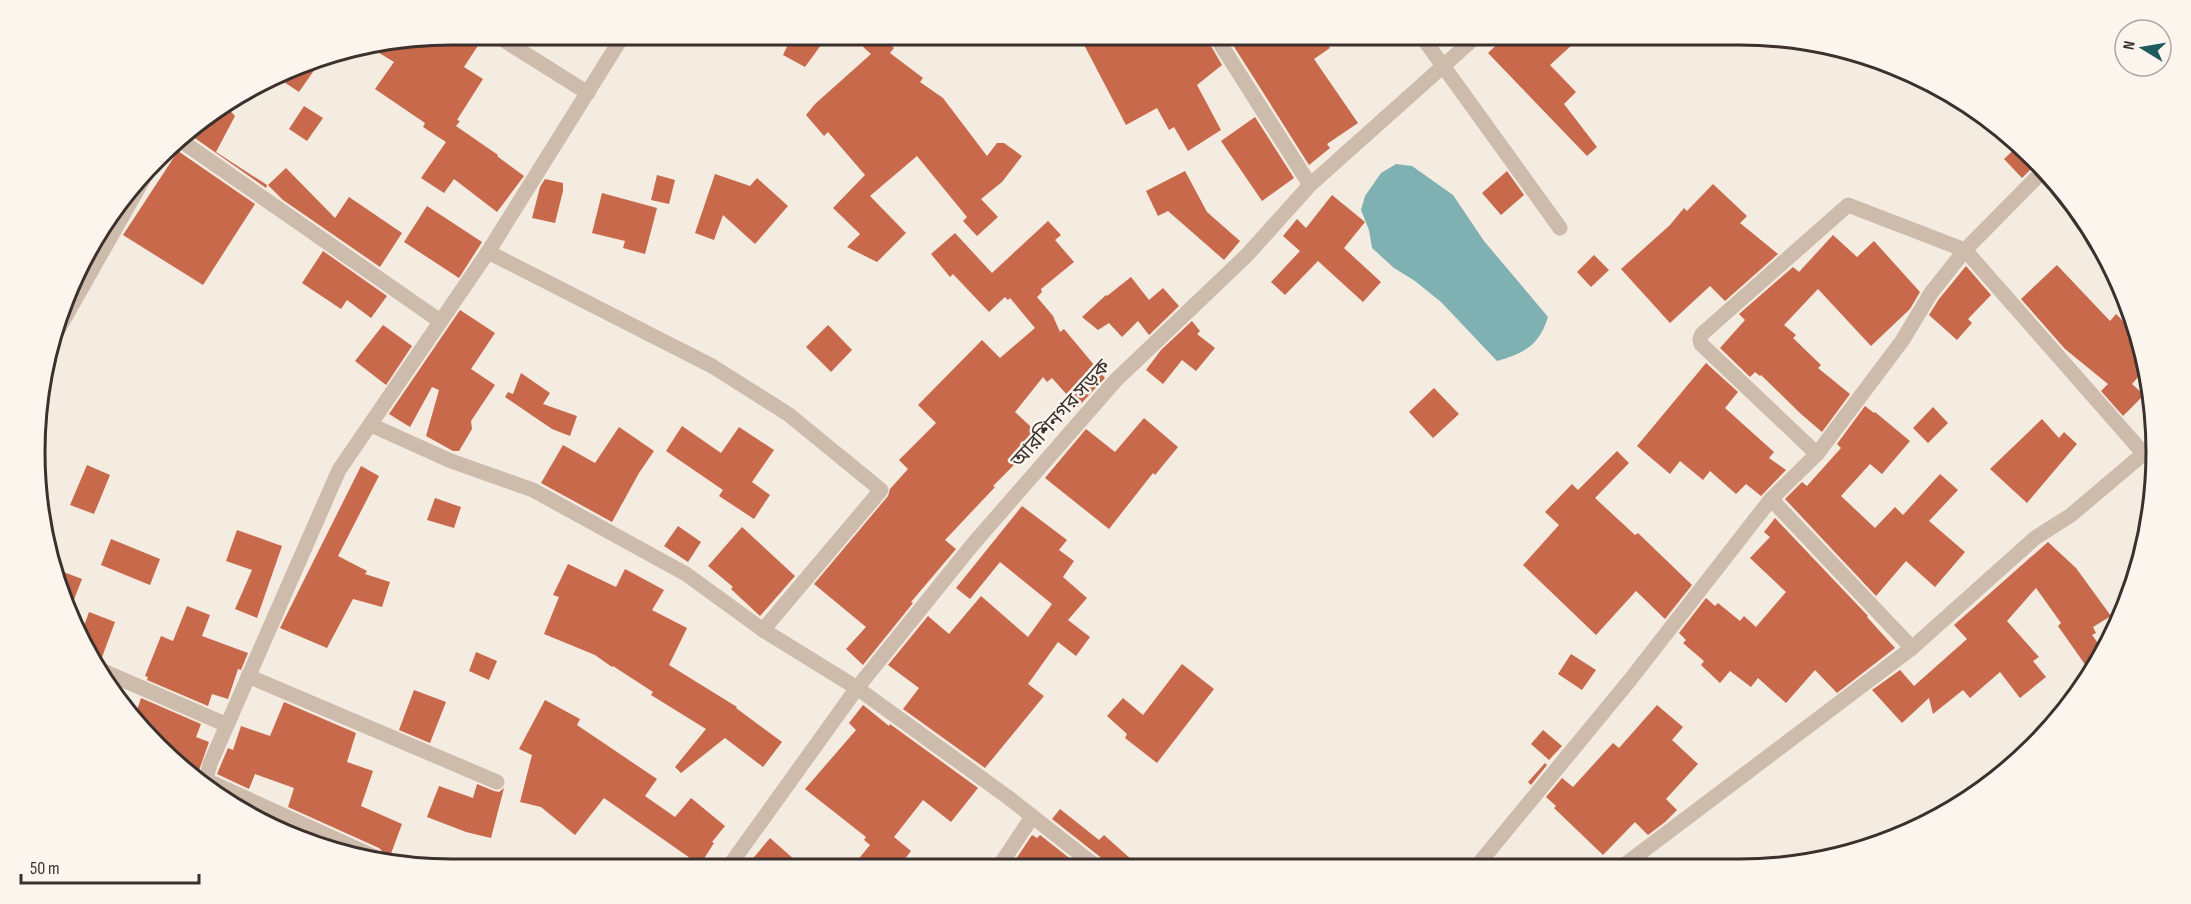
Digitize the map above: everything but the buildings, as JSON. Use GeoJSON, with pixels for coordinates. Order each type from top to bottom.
{"type":"FeatureCollection","features":[{"type":"Feature","properties":{"kind":"street"},"geometry":{"type":"LineString","coordinates":[[512,45],[588,93]]}},
{"type":"Feature","properties":{"kind":"street"},"geometry":{"type":"LineString","coordinates":[[207,777],[210,764],[339,470],[488,252],[617,45]]}},
{"type":"Feature","properties":{"kind":"street"},"geometry":{"type":"LineString","coordinates":[[1221,45],[1310,185]]}},
{"type":"Feature","properties":{"kind":"street"},"geometry":{"type":"LineString","coordinates":[[1427,45],[1560,228]]}},
{"type":"Feature","properties":{"kind":"street","name":"আরশিনগর সড়ক"},"geometry":{"type":"LineString","coordinates":[[734,859],[857,688],[973,544],[1116,380],[1247,255],[1310,185],[1468,45]]}},
{"type":"Feature","properties":{"kind":"street"},"geometry":{"type":"LineString","coordinates":[[186,144],[440,321]]}},
{"type":"Feature","properties":{"kind":"street"},"geometry":{"type":"LineString","coordinates":[[1483,859],[1630,680],[1771,499],[1817,454],[1902,341],[1931,293],[1965,250],[2038,176]]}},
{"type":"Feature","properties":{"kind":"street"},"geometry":{"type":"LineString","coordinates":[[74,301],[130,203]]}},
{"type":"Feature","properties":{"kind":"street"},"geometry":{"type":"LineString","coordinates":[[1817,454],[1701,344],[1700,339],[1702,334],[1848,205],[1965,250],[2146,445]]}},
{"type":"Feature","properties":{"kind":"street"},"geometry":{"type":"LineString","coordinates":[[488,252],[712,366],[788,414],[881,490],[763,630]]}},
{"type":"Feature","properties":{"kind":"street"},"geometry":{"type":"LineString","coordinates":[[371,425],[451,461],[533,490],[686,574],[763,630],[857,688],[1086,859]]}},
{"type":"Feature","properties":{"kind":"street"},"geometry":{"type":"LineString","coordinates":[[1632,859],[1912,648],[2035,538],[2071,515],[2146,452]]}},
{"type":"Feature","properties":{"kind":"street"},"geometry":{"type":"LineString","coordinates":[[1771,499],[1912,648]]}},
{"type":"Feature","properties":{"kind":"street"},"geometry":{"type":"LineString","coordinates":[[112,675],[227,725]]}},
{"type":"Feature","properties":{"kind":"street"},"geometry":{"type":"LineString","coordinates":[[248,676],[497,782]]}},
{"type":"Feature","properties":{"kind":"street"},"geometry":{"type":"LineString","coordinates":[[237,797],[348,845]]}},
{"type":"Feature","properties":{"kind":"street"},"geometry":{"type":"LineString","coordinates":[[1004,859],[1032,817]]}},
{"type":"Feature","properties":{"kind":"water"},"geometry":{"type":"Polygon","coordinates":[[[1396,164],[1412,166],[1453,195],[1484,241],[1548,317],[1540,335],[1529,347],[1497,361],[1441,302],[1394,268],[1372,248],[1369,230],[1361,210],[1365,196],[1381,173],[1396,164]]]}}]}
